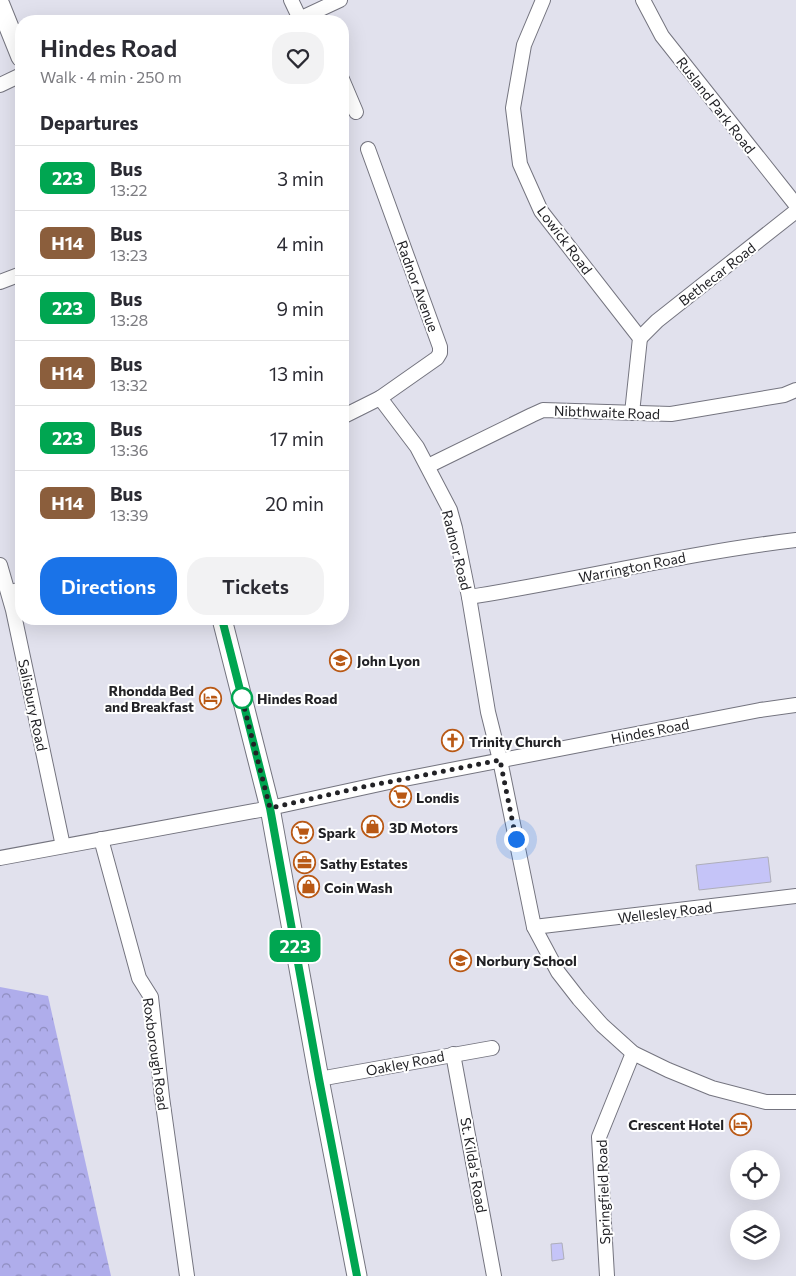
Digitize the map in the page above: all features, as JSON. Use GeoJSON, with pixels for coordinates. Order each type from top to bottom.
{"type":"FeatureCollection","features":[{"type":"Feature","properties":{"kind":"street"},"geometry":{"type":"LineString","coordinates":[[291,0],[296,15]]}},
{"type":"Feature","properties":{"kind":"street"},"geometry":{"type":"LineString","coordinates":[[319,15],[340,0]]}},
{"type":"Feature","properties":{"kind":"street","name":"Lowick Road"},"geometry":{"type":"LineString","coordinates":[[543,0],[524,45],[513,108],[520,164],[541,211],[640,338]]}},
{"type":"Feature","properties":{"kind":"street","name":"Rusland Park Road"},"geometry":{"type":"LineString","coordinates":[[643,0],[662,36],[796,205]]}},
{"type":"Feature","properties":{"kind":"street"},"geometry":{"type":"LineString","coordinates":[[0,5],[15,42]]}},
{"type":"Feature","properties":{"kind":"street"},"geometry":{"type":"LineString","coordinates":[[0,85],[15,78]]}},
{"type":"Feature","properties":{"kind":"street"},"geometry":{"type":"LineString","coordinates":[[349,96],[356,112]]}},
{"type":"Feature","properties":{"kind":"street","name":"Radnor Avenue"},"geometry":{"type":"LineString","coordinates":[[368,149],[440,346],[440,353],[437,358],[380,398]]}},
{"type":"Feature","properties":{"kind":"street","name":"Bethecar Road"},"geometry":{"type":"LineString","coordinates":[[640,338],[657,321],[796,211]]}},
{"type":"Feature","properties":{"kind":"street"},"geometry":{"type":"LineString","coordinates":[[0,282],[15,276]]}},
{"type":"Feature","properties":{"kind":"street"},"geometry":{"type":"LineString","coordinates":[[632,413],[640,338]]}},
{"type":"Feature","properties":{"kind":"street","name":"Nibthwaite Road"},"geometry":{"type":"LineString","coordinates":[[428,466],[543,410],[670,414],[784,395],[796,390]]}},
{"type":"Feature","properties":{"kind":"street"},"geometry":{"type":"LineString","coordinates":[[349,414],[380,398]]}},
{"type":"Feature","properties":{"kind":"street","name":"Radnor Road"},"geometry":{"type":"LineString","coordinates":[[380,398],[417,447],[450,510],[469,597],[488,712],[500,760],[534,927],[558,972],[602,1025],[633,1053],[712,1088],[766,1102],[796,1102]]}},
{"type":"Feature","properties":{"kind":"street","name":"Warrington Road"},"geometry":{"type":"LineString","coordinates":[[469,597],[526,588],[738,547],[796,540]]}},
{"type":"Feature","properties":{"kind":"street","name":"Salisbury Road"},"geometry":{"type":"LineString","coordinates":[[0,565],[15,591]]}},
{"type":"Feature","properties":{"kind":"street","name":"Salisbury Road"},"geometry":{"type":"LineString","coordinates":[[21,625],[63,846]]}},
{"type":"Feature","properties":{"kind":"street"},"geometry":{"type":"LineString","coordinates":[[223,625],[265,809],[357,1276]]}},
{"type":"Feature","properties":{"kind":"street","name":"Hindes Road"},"geometry":{"type":"LineString","coordinates":[[0,858],[265,809],[358,788],[500,760],[760,710],[796,705]]}},
{"type":"Feature","properties":{"kind":"street","name":"Roxborough Road"},"geometry":{"type":"LineString","coordinates":[[101,839],[139,978],[151,997],[187,1276]]}},
{"type":"Feature","properties":{"kind":"street","name":"Wellesley Road"},"geometry":{"type":"LineString","coordinates":[[534,927],[796,896]]}},
{"type":"Feature","properties":{"kind":"street","name":"Oakley Road"},"geometry":{"type":"LineString","coordinates":[[319,1079],[492,1048]]}},
{"type":"Feature","properties":{"kind":"street","name":"Springfield Road"},"geometry":{"type":"LineString","coordinates":[[608,1276],[599,1137],[633,1053]]}},
{"type":"Feature","properties":{"kind":"street","name":"St. Kilda's Road"},"geometry":{"type":"LineString","coordinates":[[453,1054],[494,1276]]}},
{"type":"Feature","properties":{"kind":"green space"},"geometry":{"type":"Polygon","coordinates":[[[0,987],[48,996],[111,1276],[0,1276],[0,987]]]}},
{"type":"Feature","properties":{"kind":"building"},"geometry":{"type":"Polygon","coordinates":[[[768,857],[771,882],[699,890],[696,865],[768,857]]]}},
{"type":"Feature","properties":{"kind":"building"},"geometry":{"type":"Polygon","coordinates":[[[562,1243],[564,1259],[552,1261],[551,1244],[562,1243]]]}},
{"type":"Feature","properties":{"kind":"bus line","name":"223"},"geometry":{"type":"LineString","coordinates":[[224,625],[270,808],[357,1276]]}},
{"type":"Feature","properties":{"kind":"place","name":"John Lyon"},"geometry":{"type":"Point","coordinates":[341,660]}},
{"type":"Feature","properties":{"kind":"place","name":"Rhondda Bed and Breakfast"},"geometry":{"type":"Point","coordinates":[210,698]}},
{"type":"Feature","properties":{"kind":"place","name":"Hindes Road"},"geometry":{"type":"Point","coordinates":[242,698]}},
{"type":"Feature","properties":{"kind":"place","name":"Trinity Church"},"geometry":{"type":"Point","coordinates":[453,741]}},
{"type":"Feature","properties":{"kind":"place","name":"Londis"},"geometry":{"type":"Point","coordinates":[400,797]}},
{"type":"Feature","properties":{"kind":"place","name":"3D Motors"},"geometry":{"type":"Point","coordinates":[373,827]}},
{"type":"Feature","properties":{"kind":"place","name":"Spark"},"geometry":{"type":"Point","coordinates":[302,832]}},
{"type":"Feature","properties":{"kind":"place","name":"Sathy Estates"},"geometry":{"type":"Point","coordinates":[304,863]}},
{"type":"Feature","properties":{"kind":"place","name":"Coin Wash"},"geometry":{"type":"Point","coordinates":[308,887]}},
{"type":"Feature","properties":{"kind":"place","name":"Norbury School"},"geometry":{"type":"Point","coordinates":[460,960]}},
{"type":"Feature","properties":{"kind":"place","name":"Crescent Hotel"},"geometry":{"type":"Point","coordinates":[740,1124]}},
{"type":"Feature","properties":{"kind":"route"},"geometry":{"type":"LineString","coordinates":[[242,698],[241,695],[270,808],[290,802],[500,760],[516,839]]}}]}
